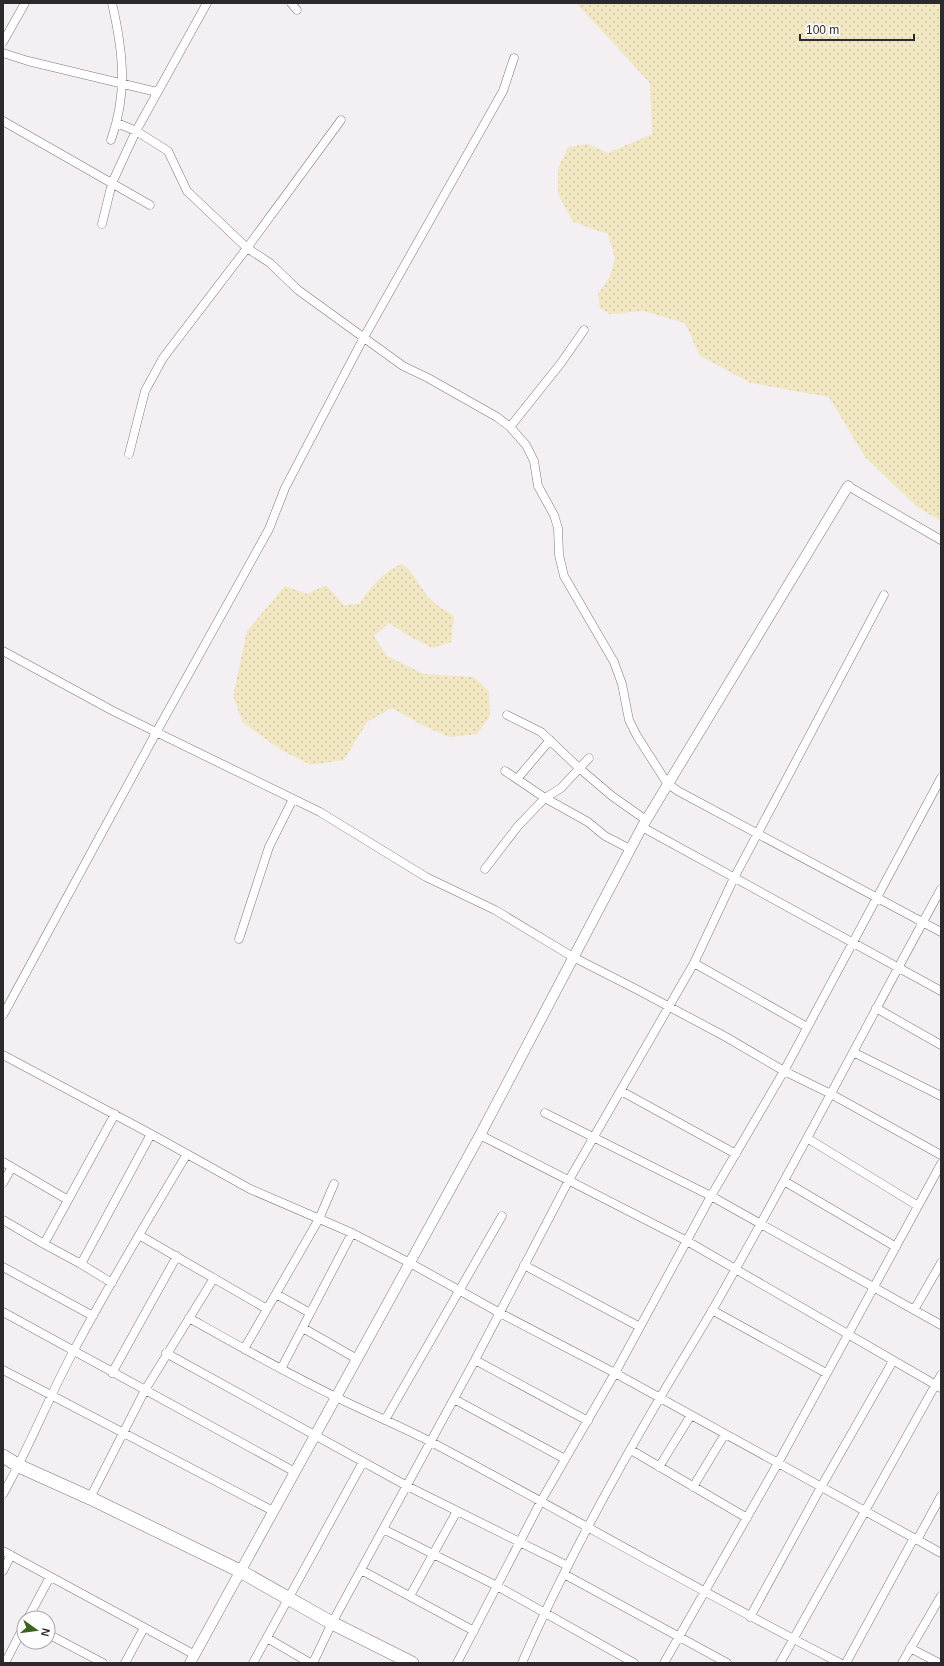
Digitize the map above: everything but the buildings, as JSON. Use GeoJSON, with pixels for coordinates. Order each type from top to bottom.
{"type":"FeatureCollection","features":[{"type":"Feature","properties":{"kind":"main road"},"geometry":{"type":"LineString","coordinates":[[3,1456],[19,1466],[90,1498],[240,1571],[332,1623],[412,1663]]}},
{"type":"Feature","properties":{"kind":"street"},"geometry":{"type":"LineString","coordinates":[[3,42],[25,3]]}},
{"type":"Feature","properties":{"kind":"street"},"geometry":{"type":"LineString","coordinates":[[111,140],[117,123],[123,84],[120,37],[112,3]]}},
{"type":"Feature","properties":{"kind":"street"},"geometry":{"type":"LineString","coordinates":[[102,224],[112,183],[136,131],[207,3]]}},
{"type":"Feature","properties":{"kind":"street"},"geometry":{"type":"LineString","coordinates":[[3,53],[28,61],[157,92]]}},
{"type":"Feature","properties":{"kind":"street"},"geometry":{"type":"LineString","coordinates":[[3,1015],[157,731],[269,529],[285,488],[363,339],[488,119],[502,91],[514,58]]}},
{"type":"Feature","properties":{"kind":"street"},"geometry":{"type":"LineString","coordinates":[[3,120],[150,205]]}},
{"type":"Feature","properties":{"kind":"street"},"geometry":{"type":"LineString","coordinates":[[130,454],[145,392],[163,358],[247,248],[341,120]]}},
{"type":"Feature","properties":{"kind":"street"},"geometry":{"type":"LineString","coordinates":[[117,123],[136,131],[168,151],[186,191],[247,248],[270,263],[298,290],[363,339],[403,366],[428,378],[510,426],[526,445],[534,461],[538,486],[554,515],[558,528],[559,555],[564,576],[614,662],[622,684],[629,720],[637,736],[667,783],[678,791],[758,832],[941,932]]}},
{"type":"Feature","properties":{"kind":"street"},"geometry":{"type":"LineString","coordinates":[[510,426],[561,363],[584,330]]}},
{"type":"Feature","properties":{"kind":"street"},"geometry":{"type":"LineString","coordinates":[[3,1571],[7,1553],[144,1628],[192,1659],[480,1135],[630,849],[667,783],[848,486],[941,540]]}},
{"type":"Feature","properties":{"kind":"street"},"geometry":{"type":"LineString","coordinates":[[267,1638],[312,1663],[332,1623],[500,1313],[568,1180],[595,1137],[694,963],[734,878],[884,595]]}},
{"type":"Feature","properties":{"kind":"street"},"geometry":{"type":"LineString","coordinates":[[3,651],[113,711],[157,731],[320,812],[426,877],[496,910],[573,957],[726,1037],[784,1071],[831,1094],[941,1154]]}},
{"type":"Feature","properties":{"kind":"street"},"geometry":{"type":"LineString","coordinates":[[508,715],[541,732],[579,768],[644,824],[734,878],[941,991]]}},
{"type":"Feature","properties":{"kind":"street"},"geometry":{"type":"LineString","coordinates":[[517,779],[550,740]]}},
{"type":"Feature","properties":{"kind":"street"},"geometry":{"type":"LineString","coordinates":[[485,869],[518,826],[545,798],[561,788],[589,758]]}},
{"type":"Feature","properties":{"kind":"street"},"geometry":{"type":"LineString","coordinates":[[505,771],[545,798],[588,822],[605,836],[630,849]]}},
{"type":"Feature","properties":{"kind":"street"},"geometry":{"type":"LineString","coordinates":[[458,1663],[541,1501],[615,1373],[711,1196],[784,1071],[941,778]]}},
{"type":"Feature","properties":{"kind":"street"},"geometry":{"type":"LineString","coordinates":[[239,939],[269,847],[293,799]]}},
{"type":"Feature","properties":{"kind":"street"},"geometry":{"type":"LineString","coordinates":[[522,1663],[544,1612],[588,1527],[784,1181],[941,889]]}},
{"type":"Feature","properties":{"kind":"street"},"geometry":{"type":"LineString","coordinates":[[694,963],[807,1027]]}},
{"type":"Feature","properties":{"kind":"street"},"geometry":{"type":"LineString","coordinates":[[876,1008],[941,1045]]}},
{"type":"Feature","properties":{"kind":"street"},"geometry":{"type":"LineString","coordinates":[[853,1052],[941,1096]]}},
{"type":"Feature","properties":{"kind":"street"},"geometry":{"type":"LineString","coordinates":[[3,1055],[115,1114],[250,1189],[352,1233],[410,1263],[500,1313],[615,1373],[864,1512],[941,1553]]}},
{"type":"Feature","properties":{"kind":"street"},"geometry":{"type":"LineString","coordinates":[[621,1091],[736,1154]]}},
{"type":"Feature","properties":{"kind":"street"},"geometry":{"type":"LineString","coordinates":[[545,1113],[711,1196],[941,1325]]}},
{"type":"Feature","properties":{"kind":"street"},"geometry":{"type":"LineString","coordinates":[[44,1244],[115,1114]]}},
{"type":"Feature","properties":{"kind":"street"},"geometry":{"type":"LineString","coordinates":[[81,1264],[151,1134]]}},
{"type":"Feature","properties":{"kind":"street"},"geometry":{"type":"LineString","coordinates":[[480,1135],[687,1241],[938,1387]]}},
{"type":"Feature","properties":{"kind":"street"},"geometry":{"type":"LineString","coordinates":[[807,1138],[918,1206]]}},
{"type":"Feature","properties":{"kind":"street"},"geometry":{"type":"LineString","coordinates":[[3,1494],[19,1466],[51,1395],[74,1351],[139,1235],[187,1154]]}},
{"type":"Feature","properties":{"kind":"street"},"geometry":{"type":"LineString","coordinates":[[3,1162],[68,1200]]}},
{"type":"Feature","properties":{"kind":"street"},"geometry":{"type":"LineString","coordinates":[[664,1663],[778,1463],[941,1164]]}},
{"type":"Feature","properties":{"kind":"street"},"geometry":{"type":"LineString","coordinates":[[3,1183],[12,1167]]}},
{"type":"Feature","properties":{"kind":"street"},"geometry":{"type":"LineString","coordinates":[[784,1181],[896,1247]]}},
{"type":"Feature","properties":{"kind":"street"},"geometry":{"type":"LineString","coordinates":[[244,1349],[320,1219],[334,1184]]}},
{"type":"Feature","properties":{"kind":"street"},"geometry":{"type":"LineString","coordinates":[[385,1420],[502,1216]]}},
{"type":"Feature","properties":{"kind":"street"},"geometry":{"type":"LineString","coordinates":[[3,1220],[112,1283]]}},
{"type":"Feature","properties":{"kind":"street"},"geometry":{"type":"LineString","coordinates":[[281,1369],[352,1233]]}},
{"type":"Feature","properties":{"kind":"street"},"geometry":{"type":"LineString","coordinates":[[139,1235],[267,1309]]}},
{"type":"Feature","properties":{"kind":"street"},"geometry":{"type":"LineString","coordinates":[[112,1373],[177,1256]]}},
{"type":"Feature","properties":{"kind":"street"},"geometry":{"type":"LineString","coordinates":[[914,1310],[941,1263]]}},
{"type":"Feature","properties":{"kind":"street"},"geometry":{"type":"LineString","coordinates":[[524,1265],[640,1327]]}},
{"type":"Feature","properties":{"kind":"street"},"geometry":{"type":"LineString","coordinates":[[3,1267],[93,1316]]}},
{"type":"Feature","properties":{"kind":"street"},"geometry":{"type":"LineString","coordinates":[[90,1498],[145,1390],[214,1278]]}},
{"type":"Feature","properties":{"kind":"street"},"geometry":{"type":"LineString","coordinates":[[276,1294],[310,1313]]}},
{"type":"Feature","properties":{"kind":"street"},"geometry":{"type":"LineString","coordinates":[[712,1310],[826,1373]]}},
{"type":"Feature","properties":{"kind":"street"},"geometry":{"type":"LineString","coordinates":[[3,1312],[295,1472]]}},
{"type":"Feature","properties":{"kind":"street"},"geometry":{"type":"LineString","coordinates":[[189,1318],[281,1369],[336,1397],[431,1441],[750,1617],[840,1663]]}},
{"type":"Feature","properties":{"kind":"street"},"geometry":{"type":"LineString","coordinates":[[303,1328],[357,1359]]}},
{"type":"Feature","properties":{"kind":"street"},"geometry":{"type":"LineString","coordinates":[[166,1354],[407,1486],[568,1566]]}},
{"type":"Feature","properties":{"kind":"street"},"geometry":{"type":"LineString","coordinates":[[475,1360],[588,1420]]}},
{"type":"Feature","properties":{"kind":"street"},"geometry":{"type":"LineString","coordinates":[[750,1617],[821,1487],[893,1361]]}},
{"type":"Feature","properties":{"kind":"street"},"geometry":{"type":"LineString","coordinates":[[3,1370],[274,1511]]}},
{"type":"Feature","properties":{"kind":"street"},"geometry":{"type":"LineString","coordinates":[[780,1663],[864,1512],[938,1387],[941,1376]]}},
{"type":"Feature","properties":{"kind":"street"},"geometry":{"type":"LineString","coordinates":[[454,1399],[565,1459]]}},
{"type":"Feature","properties":{"kind":"street"},"geometry":{"type":"LineString","coordinates":[[659,1467],[690,1415]]}},
{"type":"Feature","properties":{"kind":"street"},"geometry":{"type":"LineString","coordinates":[[693,1487],[725,1434]]}},
{"type":"Feature","properties":{"kind":"street"},"geometry":{"type":"LineString","coordinates":[[631,1450],[747,1518]]}},
{"type":"Feature","properties":{"kind":"street"},"geometry":{"type":"LineString","coordinates":[[254,1663],[363,1462]]}},
{"type":"Feature","properties":{"kind":"street"},"geometry":{"type":"LineString","coordinates":[[846,1663],[941,1496]]}},
{"type":"Feature","properties":{"kind":"street"},"geometry":{"type":"LineString","coordinates":[[410,1596],[457,1511]]}},
{"type":"Feature","properties":{"kind":"street"},"geometry":{"type":"LineString","coordinates":[[383,1529],[497,1586],[634,1663]]}},
{"type":"Feature","properties":{"kind":"street"},"geometry":{"type":"LineString","coordinates":[[361,1570],[474,1630]]}},
{"type":"Feature","properties":{"kind":"street"},"geometry":{"type":"LineString","coordinates":[[564,1574],[679,1636],[723,1662]]}},
{"type":"Feature","properties":{"kind":"street"},"geometry":{"type":"LineString","coordinates":[[32,1610],[50,1577]]}},
{"type":"Feature","properties":{"kind":"street"},"geometry":{"type":"LineString","coordinates":[[902,1663],[910,1648],[938,1609],[941,1596]]}},
{"type":"Feature","properties":{"kind":"street"},"geometry":{"type":"LineString","coordinates":[[125,1663],[144,1628]]}},
{"type":"Feature","properties":{"kind":"street"},"geometry":{"type":"LineString","coordinates":[[56,1639],[93,1661],[104,1663]]}},
{"type":"Feature","properties":{"kind":"street"},"geometry":{"type":"LineString","coordinates":[[8,1662],[16,1644]]}},
{"type":"Feature","properties":{"kind":"street"},"geometry":{"type":"LineString","coordinates":[[910,1648],[939,1663]]}},
{"type":"Feature","properties":{"kind":"sand"},"geometry":{"type":"Polygon","coordinates":[[[576,3],[941,3],[941,521],[917,507],[865,457],[829,397],[751,383],[700,356],[685,323],[644,311],[610,314],[600,308],[598,294],[610,276],[615,259],[608,234],[573,222],[558,194],[558,168],[568,147],[588,144],[608,153],[652,134],[650,83],[576,3]]]}},
{"type":"Feature","properties":{"kind":"sand"},"geometry":{"type":"Polygon","coordinates":[[[402,564],[411,572],[423,591],[431,600],[454,616],[451,642],[433,648],[409,636],[389,623],[374,636],[387,656],[424,674],[474,677],[489,691],[490,716],[477,734],[450,737],[424,726],[392,708],[367,722],[344,760],[311,765],[281,750],[243,723],[233,696],[247,631],[285,586],[307,594],[326,585],[344,605],[359,604],[383,576],[402,564]]]}}]}
